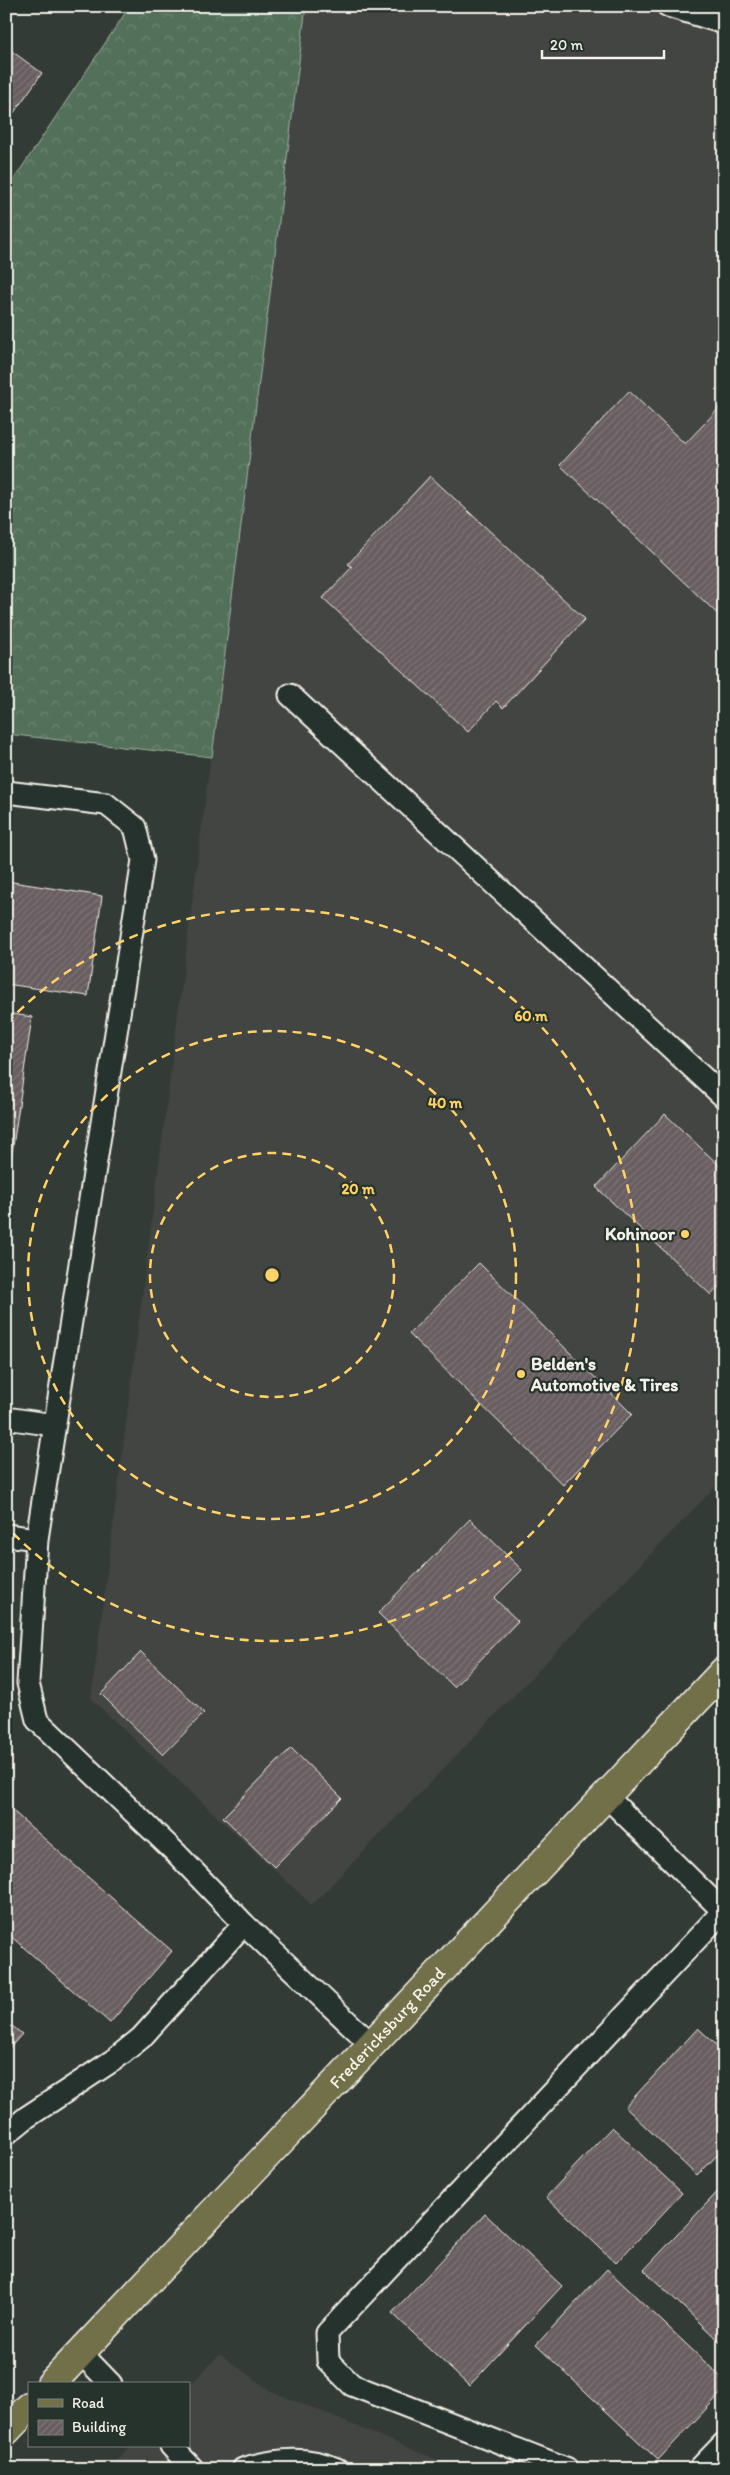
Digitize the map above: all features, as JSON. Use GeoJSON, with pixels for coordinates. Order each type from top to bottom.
{"type":"FeatureCollection","features":[{"type":"Feature","properties":{"kind":"main road","name":"Fredericksburg Road"},"geometry":{"type":"LineString","coordinates":[[53,2382],[724,1670]]}},
{"type":"Feature","properties":{"kind":"main road"},"geometry":{"type":"LineString","coordinates":[[6,2431],[28,2408]]}},
{"type":"Feature","properties":{"kind":"lane"},"geometry":{"type":"LineString","coordinates":[[668,6],[724,23]]}},
{"type":"Feature","properties":{"kind":"lane"},"geometry":{"type":"LineString","coordinates":[[290,695],[724,1097]]}},
{"type":"Feature","properties":{"kind":"lane"},"geometry":{"type":"LineString","coordinates":[[6,792],[106,804],[135,828],[143,860],[37,1539],[28,1683],[37,1720],[175,1852],[244,1924],[372,2044]]}},
{"type":"Feature","properties":{"kind":"lane"},"geometry":{"type":"LineString","coordinates":[[6,1418],[54,1425]]}},
{"type":"Feature","properties":{"kind":"lane"},"geometry":{"type":"LineString","coordinates":[[6,1535],[37,1539]]}},
{"type":"Feature","properties":{"kind":"lane"},"geometry":{"type":"LineString","coordinates":[[568,2469],[352,2385],[328,2361],[327,2333],[723,1911],[606,1796]]}},
{"type":"Feature","properties":{"kind":"lane"},"geometry":{"type":"LineString","coordinates":[[6,2134],[27,2117],[115,2059],[141,2038],[244,1924]]}},
{"type":"Feature","properties":{"kind":"lane"},"geometry":{"type":"LineString","coordinates":[[80,2352],[108,2382]]}},
{"type":"Feature","properties":{"kind":"lane"},"geometry":{"type":"LineString","coordinates":[[699,2469],[724,2443]]}},
{"type":"Feature","properties":{"kind":"lane"},"geometry":{"type":"LineString","coordinates":[[173,2448],[193,2469]]}},
{"type":"Feature","properties":{"kind":"lane"},"geometry":{"type":"LineString","coordinates":[[244,2469],[259,2464],[294,2460],[325,2464],[337,2469]]}},
{"type":"Feature","properties":{"kind":"shaded area"},"geometry":{"type":"Polygon","coordinates":[[[306,6],[724,6],[724,1478],[312,1905],[91,1699],[306,6]]]}},
{"type":"Feature","properties":{"kind":"shaded area"},"geometry":{"type":"Polygon","coordinates":[[[220,2354],[269,2390],[459,2469],[108,2469],[128,2448],[190,2448],[190,2385],[220,2354]]]}},
{"type":"Feature","properties":{"kind":"green space"},"geometry":{"type":"Polygon","coordinates":[[[130,6],[306,6],[212,757],[6,734],[6,191],[130,6]]]}},
{"type":"Feature","properties":{"kind":"building"},"geometry":{"type":"Polygon","coordinates":[[[6,47],[42,73],[6,124],[6,47]]]}},
{"type":"Feature","properties":{"kind":"building"},"geometry":{"type":"Polygon","coordinates":[[[629,391],[685,444],[724,403],[724,620],[560,465],[629,391]]]}},
{"type":"Feature","properties":{"kind":"building"},"geometry":{"type":"Polygon","coordinates":[[[430,476],[585,619],[503,708],[496,701],[468,732],[323,598],[352,567],[348,564],[430,476]]]}},
{"type":"Feature","properties":{"kind":"building"},"geometry":{"type":"Polygon","coordinates":[[[6,881],[102,896],[88,996],[6,984],[6,881]]]}},
{"type":"Feature","properties":{"kind":"building"},"geometry":{"type":"Polygon","coordinates":[[[6,1013],[32,1017],[6,1194],[6,1013]]]}},
{"type":"Feature","properties":{"kind":"building","name":"Kohinoor"},"geometry":{"type":"Polygon","coordinates":[[[665,1114],[724,1170],[724,1281],[711,1295],[596,1187],[665,1114]]]}},
{"type":"Feature","properties":{"kind":"building","name":"Belden's Automotive & Tires"},"geometry":{"type":"Polygon","coordinates":[[[479,1263],[632,1414],[563,1485],[409,1334],[479,1263]]]}},
{"type":"Feature","properties":{"kind":"building"},"geometry":{"type":"Polygon","coordinates":[[[470,1519],[522,1570],[494,1598],[518,1621],[454,1687],[378,1613],[470,1519]]]}},
{"type":"Feature","properties":{"kind":"building"},"geometry":{"type":"Polygon","coordinates":[[[141,1652],[204,1713],[163,1755],[101,1694],[141,1652]]]}},
{"type":"Feature","properties":{"kind":"building"},"geometry":{"type":"Polygon","coordinates":[[[291,1748],[342,1798],[274,1867],[223,1817],[291,1748]]]}},
{"type":"Feature","properties":{"kind":"building"},"geometry":{"type":"Polygon","coordinates":[[[6,1805],[172,1951],[110,2023],[6,1932],[6,1805]]]}},
{"type":"Feature","properties":{"kind":"building"},"geometry":{"type":"Polygon","coordinates":[[[6,2021],[22,2034],[6,2052],[6,2021]]]}},
{"type":"Feature","properties":{"kind":"building"},"geometry":{"type":"Polygon","coordinates":[[[698,2028],[724,2052],[724,2148],[697,2176],[625,2107],[698,2028]]]}},
{"type":"Feature","properties":{"kind":"building"},"geometry":{"type":"Polygon","coordinates":[[[612,2127],[682,2193],[616,2263],[546,2197],[612,2127]]]}},
{"type":"Feature","properties":{"kind":"building"},"geometry":{"type":"Polygon","coordinates":[[[724,2185],[724,2338],[720,2342],[644,2270],[724,2185]]]}},
{"type":"Feature","properties":{"kind":"building"},"geometry":{"type":"Polygon","coordinates":[[[485,2214],[562,2286],[469,2386],[392,2313],[485,2214]]]}},
{"type":"Feature","properties":{"kind":"building"},"geometry":{"type":"Polygon","coordinates":[[[607,2269],[724,2380],[724,2390],[658,2460],[536,2345],[607,2269]]]}},
{"type":"Feature","properties":{"kind":"place","name":"Kohinoor"},"geometry":{"type":"Point","coordinates":[685,1234]}},
{"type":"Feature","properties":{"kind":"place","name":"Belden's Automotive & Tires"},"geometry":{"type":"Point","coordinates":[521,1374]}}]}
